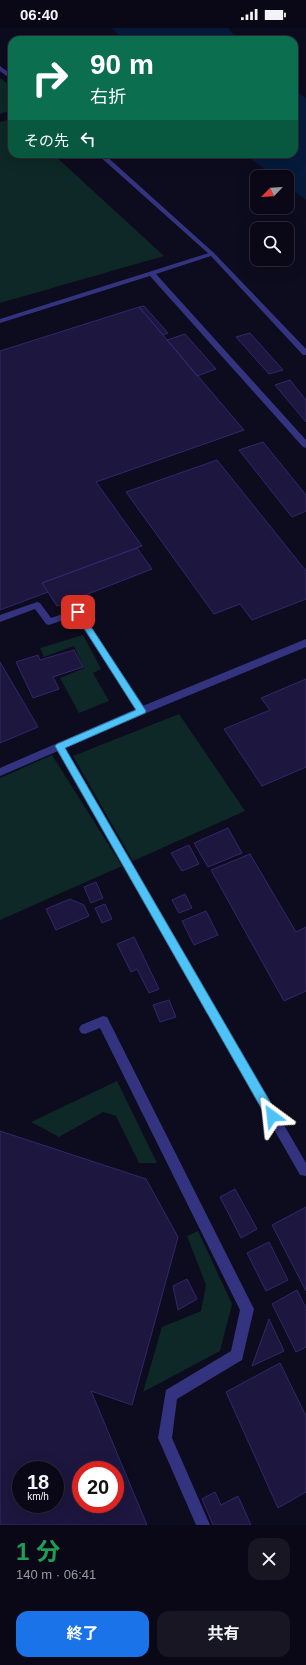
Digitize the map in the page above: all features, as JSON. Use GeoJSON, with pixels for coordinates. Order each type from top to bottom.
{"type":"FeatureCollection","features":[{"type":"Feature","properties":{"kind":"street"},"geometry":{"type":"LineString","coordinates":[[0,68],[8,75]]}},
{"type":"Feature","properties":{"kind":"street"},"geometry":{"type":"LineString","coordinates":[[104,158],[212,254],[306,353]]}},
{"type":"Feature","properties":{"kind":"street"},"geometry":{"type":"LineString","coordinates":[[0,321],[212,254]]}},
{"type":"Feature","properties":{"kind":"street"},"geometry":{"type":"LineString","coordinates":[[150,273],[306,445]]}},
{"type":"Feature","properties":{"kind":"street"},"geometry":{"type":"LineString","coordinates":[[0,619],[37,605],[49,622],[78,612],[142,711]]}},
{"type":"Feature","properties":{"kind":"street"},"geometry":{"type":"LineString","coordinates":[[0,772],[306,643]]}},
{"type":"Feature","properties":{"kind":"street"},"geometry":{"type":"LineString","coordinates":[[60,746],[304,1171]]}},
{"type":"Feature","properties":{"kind":"street"},"geometry":{"type":"LineString","coordinates":[[85,1029],[103,1021],[247,1309],[237,1355],[171,1395],[165,1438],[203,1525]]}},
{"type":"Feature","properties":{"kind":"green space"},"geometry":{"type":"Polygon","coordinates":[[[0,78],[8,84],[8,111],[0,114],[0,78]]]}},
{"type":"Feature","properties":{"kind":"green space"},"geometry":{"type":"Polygon","coordinates":[[[8,120],[8,158],[57,158],[164,256],[0,303],[0,122],[8,120]]]}},
{"type":"Feature","properties":{"kind":"green space"},"geometry":{"type":"Polygon","coordinates":[[[83,635],[101,669],[93,673],[109,701],[79,713],[60,678],[84,668],[74,646],[44,657],[40,648],[83,635]]]}},
{"type":"Feature","properties":{"kind":"green space"},"geometry":{"type":"Polygon","coordinates":[[[179,714],[245,811],[133,861],[73,756],[179,714]]]}},
{"type":"Feature","properties":{"kind":"green space"},"geometry":{"type":"Polygon","coordinates":[[[52,755],[122,866],[0,920],[0,778],[52,755]]]}},
{"type":"Feature","properties":{"kind":"green space"},"geometry":{"type":"Polygon","coordinates":[[[117,1081],[157,1163],[139,1163],[116,1116],[103,1112],[59,1137],[31,1122],[117,1081]]]}},
{"type":"Feature","properties":{"kind":"green space"},"geometry":{"type":"Polygon","coordinates":[[[198,1231],[232,1304],[220,1351],[143,1392],[162,1327],[201,1311],[206,1285],[187,1236],[198,1231]]]}},
{"type":"Feature","properties":{"kind":"water"},"geometry":{"type":"Polygon","coordinates":[[[112,28],[228,28],[235,36],[120,36],[112,28]]]}},
{"type":"Feature","properties":{"kind":"water"},"geometry":{"type":"Polygon","coordinates":[[[298,93],[306,98],[306,200],[294,191],[294,170],[265,170],[250,158],[298,158],[298,93]]]}},
{"type":"Feature","properties":{"kind":"building"},"geometry":{"type":"Polygon","coordinates":[[[144,306],[168,333],[163,335],[139,307],[144,306]]]}},
{"type":"Feature","properties":{"kind":"building"},"geometry":{"type":"Polygon","coordinates":[[[139,307],[244,430],[96,482],[142,546],[42,583],[48,592],[0,610],[0,351],[139,307]]]}},
{"type":"Feature","properties":{"kind":"building"},"geometry":{"type":"Polygon","coordinates":[[[250,333],[283,370],[269,374],[236,337],[250,333]]]}},
{"type":"Feature","properties":{"kind":"building"},"geometry":{"type":"Polygon","coordinates":[[[185,334],[216,369],[197,376],[167,340],[185,334]]]}},
{"type":"Feature","properties":{"kind":"building"},"geometry":{"type":"Polygon","coordinates":[[[290,380],[306,400],[306,422],[275,385],[290,380]]]}},
{"type":"Feature","properties":{"kind":"building"},"geometry":{"type":"Polygon","coordinates":[[[263,442],[306,495],[306,511],[292,517],[239,450],[263,442]]]}},
{"type":"Feature","properties":{"kind":"building"},"geometry":{"type":"Polygon","coordinates":[[[217,460],[306,571],[306,599],[252,620],[240,604],[214,614],[126,492],[217,460]]]}},
{"type":"Feature","properties":{"kind":"building"},"geometry":{"type":"Polygon","coordinates":[[[137,548],[152,569],[57,606],[42,583],[137,548]]]}},
{"type":"Feature","properties":{"kind":"building"},"geometry":{"type":"Polygon","coordinates":[[[74,650],[83,667],[53,677],[59,689],[33,698],[16,662],[38,655],[40,660],[74,650]]]}},
{"type":"Feature","properties":{"kind":"building"},"geometry":{"type":"Polygon","coordinates":[[[0,662],[38,727],[0,743],[0,662]]]}},
{"type":"Feature","properties":{"kind":"building"},"geometry":{"type":"Polygon","coordinates":[[[306,679],[306,767],[262,786],[224,729],[270,710],[261,698],[306,679]]]}},
{"type":"Feature","properties":{"kind":"building"},"geometry":{"type":"Polygon","coordinates":[[[228,828],[242,853],[208,867],[194,843],[228,828]]]}},
{"type":"Feature","properties":{"kind":"building"},"geometry":{"type":"Polygon","coordinates":[[[189,845],[199,864],[182,871],[171,853],[189,845]]]}},
{"type":"Feature","properties":{"kind":"building"},"geometry":{"type":"Polygon","coordinates":[[[250,854],[296,932],[306,927],[306,991],[284,1001],[211,870],[250,854]]]}},
{"type":"Feature","properties":{"kind":"building"},"geometry":{"type":"Polygon","coordinates":[[[96,882],[103,898],[91,903],[84,887],[96,882]]]}},
{"type":"Feature","properties":{"kind":"building"},"geometry":{"type":"Polygon","coordinates":[[[185,894],[192,908],[179,913],[172,900],[185,894]]]}},
{"type":"Feature","properties":{"kind":"building"},"geometry":{"type":"Polygon","coordinates":[[[70,899],[84,905],[89,916],[56,930],[46,909],[70,899]]]}},
{"type":"Feature","properties":{"kind":"building"},"geometry":{"type":"Polygon","coordinates":[[[105,904],[112,919],[102,923],[95,908],[105,904]]]}},
{"type":"Feature","properties":{"kind":"building"},"geometry":{"type":"Polygon","coordinates":[[[206,911],[218,935],[194,945],[182,921],[206,911]]]}},
{"type":"Feature","properties":{"kind":"building"},"geometry":{"type":"Polygon","coordinates":[[[134,937],[159,989],[149,993],[137,969],[131,972],[117,944],[134,937]]]}},
{"type":"Feature","properties":{"kind":"building"},"geometry":{"type":"Polygon","coordinates":[[[169,1000],[176,1017],[160,1022],[153,1005],[169,1000]]]}},
{"type":"Feature","properties":{"kind":"building"},"geometry":{"type":"Polygon","coordinates":[[[0,1131],[146,1179],[178,1237],[132,1405],[91,1391],[120,1461],[72,1461],[72,1513],[124,1513],[124,1470],[147,1525],[0,1525],[0,1131]]]}},
{"type":"Feature","properties":{"kind":"building"},"geometry":{"type":"Polygon","coordinates":[[[235,1189],[257,1229],[241,1238],[220,1197],[235,1189]]]}},
{"type":"Feature","properties":{"kind":"building"},"geometry":{"type":"Polygon","coordinates":[[[306,1207],[306,1291],[272,1225],[306,1207]]]}},
{"type":"Feature","properties":{"kind":"building"},"geometry":{"type":"Polygon","coordinates":[[[269,1242],[288,1280],[266,1291],[247,1253],[269,1242]]]}},
{"type":"Feature","properties":{"kind":"building"},"geometry":{"type":"Polygon","coordinates":[[[187,1279],[197,1299],[178,1310],[173,1286],[187,1279]]]}},
{"type":"Feature","properties":{"kind":"building"},"geometry":{"type":"Polygon","coordinates":[[[297,1290],[306,1308],[306,1347],[296,1352],[272,1304],[297,1290]]]}},
{"type":"Feature","properties":{"kind":"building"},"geometry":{"type":"Polygon","coordinates":[[[269,1319],[284,1351],[252,1366],[269,1319]]]}},
{"type":"Feature","properties":{"kind":"building"},"geometry":{"type":"Polygon","coordinates":[[[280,1363],[306,1416],[306,1492],[278,1508],[226,1392],[280,1363]]]}},
{"type":"Feature","properties":{"kind":"building"},"geometry":{"type":"Polygon","coordinates":[[[215,1492],[221,1505],[238,1496],[251,1525],[213,1525],[202,1499],[215,1492]]]}},
{"type":"Feature","properties":{"kind":"route"},"geometry":{"type":"LineString","coordinates":[[78,612],[142,711],[60,746],[272,1116]]}}]}
